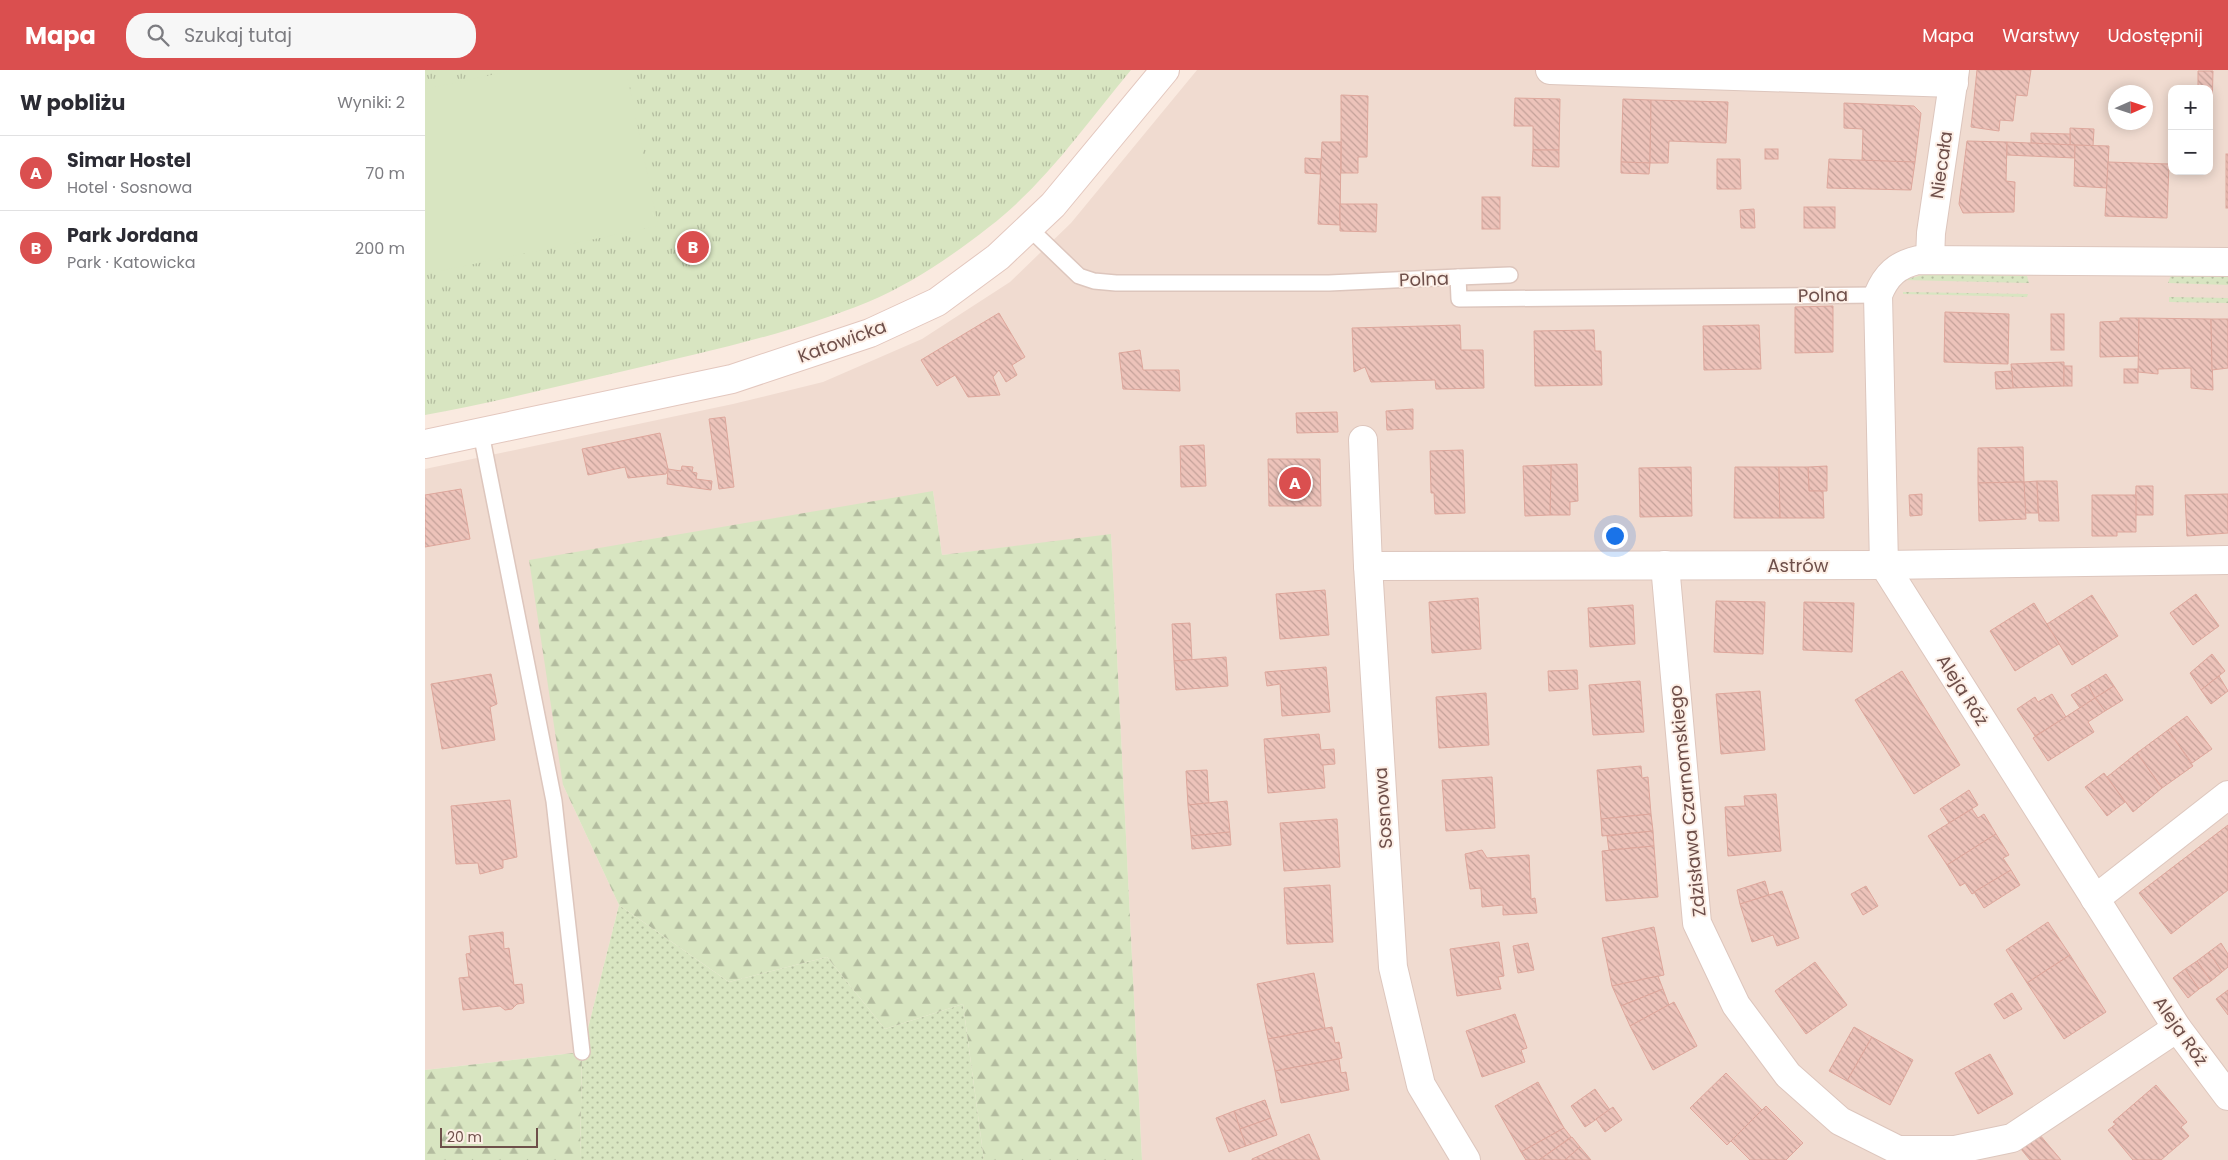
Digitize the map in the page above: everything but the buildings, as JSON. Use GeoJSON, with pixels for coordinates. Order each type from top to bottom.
{"type":"FeatureCollection","features":[{"type":"Feature","properties":{"kind":"street","name":"Katowicka"},"geometry":{"type":"LineString","coordinates":[[425,444],[732,379],[871,333],[937,302],[998,256],[1053,205],[1165,70]]}},
{"type":"Feature","properties":{"kind":"street"},"geometry":{"type":"LineString","coordinates":[[1549,70],[1954,76]]}},
{"type":"Feature","properties":{"kind":"street","name":"Niecała"},"geometry":{"type":"LineString","coordinates":[[1929,260],[1931,233],[1954,76]]}},
{"type":"Feature","properties":{"kind":"street"},"geometry":{"type":"LineString","coordinates":[[1884,566],[1879,295],[1883,283],[1891,272],[1904,264],[1929,260],[2228,262]]}},
{"type":"Feature","properties":{"kind":"street","name":"Sosnowa"},"geometry":{"type":"LineString","coordinates":[[1363,440],[1368,566],[1393,967],[1421,1085],[1466,1160]]}},
{"type":"Feature","properties":{"kind":"street","name":"Astrów"},"geometry":{"type":"LineString","coordinates":[[1368,566],[1884,566],[2228,560]]}},
{"type":"Feature","properties":{"kind":"street","name":"Zdzisława Czarnomskiego"},"geometry":{"type":"LineString","coordinates":[[1665,565],[1697,923],[1736,1005],[1788,1075],[1840,1121],[1898,1150],[1955,1150],[2011,1138],[2177,1028]]}},
{"type":"Feature","properties":{"kind":"street","name":"Aleja Róż"},"geometry":{"type":"LineString","coordinates":[[1884,566],[2177,1028],[2228,1096]]}},
{"type":"Feature","properties":{"kind":"street"},"geometry":{"type":"LineString","coordinates":[[2095,899],[2228,795]]}},
{"type":"Feature","properties":{"kind":"lane","name":"Polna"},"geometry":{"type":"LineString","coordinates":[[1029,228],[1079,276],[1094,281],[1115,283],[1329,283],[1458,278],[1459,299],[1879,295]]}},
{"type":"Feature","properties":{"kind":"lane"},"geometry":{"type":"LineString","coordinates":[[1458,278],[1510,275]]}},
{"type":"Feature","properties":{"kind":"lane"},"geometry":{"type":"LineString","coordinates":[[481,433],[554,802],[582,1052]]}},
{"type":"Feature","properties":{"kind":"shaded area"},"geometry":{"type":"Polygon","coordinates":[[[1197,70],[2228,70],[2228,1160],[1142,1160],[1111,535],[942,555],[933,491],[563,785],[619,905],[582,1052],[425,1070],[425,469],[733,404],[823,382],[922,339],[1010,282],[1071,223],[1197,70]]]}},
{"type":"Feature","properties":{"kind":"green space"},"geometry":{"type":"Polygon","coordinates":[[[425,70],[1131,70],[1047,173],[1009,210],[946,259],[884,295],[808,324],[778,333],[686,357],[425,415],[425,70]]]}},
{"type":"Feature","properties":{"kind":"green space"},"geometry":{"type":"Polygon","coordinates":[[[515,70],[626,70],[658,226],[425,274],[425,89],[515,70]]]}},
{"type":"Feature","properties":{"kind":"green space"},"geometry":{"type":"Polygon","coordinates":[[[1927,274],[2027,276],[2029,283],[1903,280],[1927,274]]]}},
{"type":"Feature","properties":{"kind":"green space"},"geometry":{"type":"Polygon","coordinates":[[[2171,275],[2228,276],[2228,285],[2168,283],[2171,275]]]}},
{"type":"Feature","properties":{"kind":"green space"},"geometry":{"type":"Polygon","coordinates":[[[1903,292],[2028,294],[2027,297],[1903,294],[1903,292]]]}},
{"type":"Feature","properties":{"kind":"green space"},"geometry":{"type":"Polygon","coordinates":[[[2169,297],[2228,298],[2228,303],[2169,302],[2169,297]]]}},
{"type":"Feature","properties":{"kind":"green space"},"geometry":{"type":"Polygon","coordinates":[[[933,491],[942,555],[1111,534],[1142,1160],[984,1160],[963,1004],[885,1029],[827,957],[729,982],[619,905],[563,785],[529,560],[933,491]]]}},
{"type":"Feature","properties":{"kind":"green space"},"geometry":{"type":"Polygon","coordinates":[[[619,905],[729,982],[827,957],[885,1029],[963,1004],[984,1160],[580,1160],[582,1052],[619,905]]]}},
{"type":"Feature","properties":{"kind":"green space"},"geometry":{"type":"Polygon","coordinates":[[[582,1052],[580,1160],[425,1160],[425,1070],[582,1052]]]}},
{"type":"Feature","properties":{"kind":"place","name":"Park Jordana"},"geometry":{"type":"Point","coordinates":[693,247]}},
{"type":"Feature","properties":{"kind":"place","name":"Simar Hostel"},"geometry":{"type":"Point","coordinates":[1295,483]}}]}
